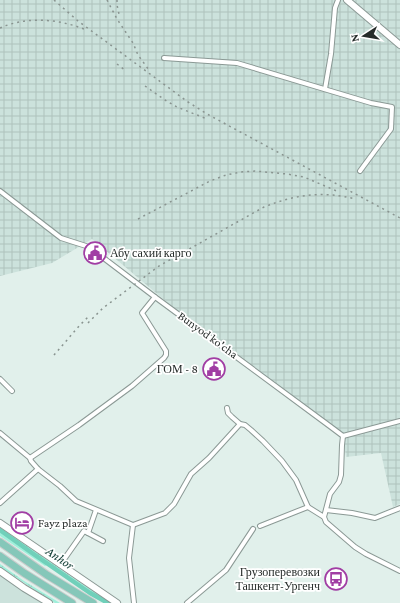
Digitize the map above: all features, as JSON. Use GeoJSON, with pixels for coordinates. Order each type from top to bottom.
{"type":"FeatureCollection","features":[{"type":"Feature","properties":{"kind":"main road"},"geometry":{"type":"LineString","coordinates":[[0,542],[47,575],[93,603]]}},
{"type":"Feature","properties":{"kind":"main road"},"geometry":{"type":"LineString","coordinates":[[0,556],[72,603]]}},
{"type":"Feature","properties":{"kind":"street"},"geometry":{"type":"LineString","coordinates":[[325,89],[331,54],[335,8],[338,0]]}},
{"type":"Feature","properties":{"kind":"street"},"geometry":{"type":"LineString","coordinates":[[347,0],[400,45]]}},
{"type":"Feature","properties":{"kind":"street"},"geometry":{"type":"LineString","coordinates":[[164,58],[237,63],[372,103],[392,107],[391,128],[360,171]]}},
{"type":"Feature","properties":{"kind":"street","name":"Bunyod ko'cha"},"geometry":{"type":"LineString","coordinates":[[0,191],[61,238],[86,246],[97,253],[343,436]]}},
{"type":"Feature","properties":{"kind":"street"},"geometry":{"type":"LineString","coordinates":[[30,458],[79,425],[132,386],[164,358],[166,351],[142,313],[155,297]]}},
{"type":"Feature","properties":{"kind":"street"},"geometry":{"type":"LineString","coordinates":[[0,379],[12,391]]}},
{"type":"Feature","properties":{"kind":"street"},"geometry":{"type":"LineString","coordinates":[[227,408],[228,413],[232,417],[240,424],[245,425],[282,461],[296,480],[308,508],[324,517],[326,522],[360,550],[400,571]]}},
{"type":"Feature","properties":{"kind":"street"},"geometry":{"type":"LineString","coordinates":[[324,517],[330,494],[339,482],[341,475],[343,436],[400,421]]}},
{"type":"Feature","properties":{"kind":"street"},"geometry":{"type":"LineString","coordinates":[[0,433],[30,458],[38,469],[76,501],[133,525],[165,513],[174,504],[191,474],[209,458],[240,424]]}},
{"type":"Feature","properties":{"kind":"street"},"geometry":{"type":"LineString","coordinates":[[0,503],[38,469]]}},
{"type":"Feature","properties":{"kind":"street"},"geometry":{"type":"LineString","coordinates":[[260,526],[308,508]]}},
{"type":"Feature","properties":{"kind":"street"},"geometry":{"type":"LineString","coordinates":[[326,510],[352,513],[375,518],[400,508]]}},
{"type":"Feature","properties":{"kind":"street"},"geometry":{"type":"LineString","coordinates":[[88,533],[96,510]]}},
{"type":"Feature","properties":{"kind":"street"},"geometry":{"type":"LineString","coordinates":[[0,523],[117,603]]}},
{"type":"Feature","properties":{"kind":"street"},"geometry":{"type":"LineString","coordinates":[[133,525],[130,558],[134,603]]}},
{"type":"Feature","properties":{"kind":"street"},"geometry":{"type":"LineString","coordinates":[[187,603],[226,570],[253,529]]}},
{"type":"Feature","properties":{"kind":"street"},"geometry":{"type":"LineString","coordinates":[[60,565],[84,531],[103,541]]}},
{"type":"Feature","properties":{"kind":"street"},"geometry":{"type":"LineString","coordinates":[[0,571],[49,603]]}},
{"type":"Feature","properties":{"kind":"shaded area"},"geometry":{"type":"Polygon","coordinates":[[[0,0],[400,0],[400,504],[393,507],[381,453],[346,457],[343,436],[181,314],[92,239],[52,263],[0,276],[0,0]]]}},
{"type":"Feature","properties":{"kind":"shaded area"},"geometry":{"type":"Polygon","coordinates":[[[0,574],[43,603],[0,603],[0,574]]]}},
{"type":"Feature","properties":{"kind":"green space"},"geometry":{"type":"Polygon","coordinates":[[[0,526],[110,603],[48,564],[45,566],[0,536],[0,526]]]}},
{"type":"Feature","properties":{"kind":"green space"},"geometry":{"type":"Polygon","coordinates":[[[0,564],[60,603],[55,603],[0,567],[0,564]]]}},
{"type":"Feature","properties":{"kind":"waterway","name":"Anhor"},"geometry":{"type":"LineString","coordinates":[[0,530],[90,593],[108,603]]}},
{"type":"Feature","properties":{"kind":"railway"},"geometry":{"type":"LineString","coordinates":[[54,0],[78,21],[188,102],[207,114],[400,218]]}},
{"type":"Feature","properties":{"kind":"railway"},"geometry":{"type":"LineString","coordinates":[[107,0],[117,19],[133,43],[138,55],[149,70]]}},
{"type":"Feature","properties":{"kind":"railway"},"geometry":{"type":"LineString","coordinates":[[117,0],[119,14]]}},
{"type":"Feature","properties":{"kind":"railway"},"geometry":{"type":"LineString","coordinates":[[0,28],[10,24],[32,20],[42,20],[64,23],[84,29]]}},
{"type":"Feature","properties":{"kind":"railway"},"geometry":{"type":"LineString","coordinates":[[117,64],[126,71]]}},
{"type":"Feature","properties":{"kind":"railway"},"geometry":{"type":"LineString","coordinates":[[145,86],[177,107],[207,119]]}},
{"type":"Feature","properties":{"kind":"railway"},"geometry":{"type":"LineString","coordinates":[[138,219],[210,181],[226,175],[241,172],[255,171],[304,177],[339,192]]}},
{"type":"Feature","properties":{"kind":"railway"},"geometry":{"type":"LineString","coordinates":[[88,323],[103,308],[159,266],[264,207],[288,199],[310,195],[332,195],[356,199]]}},
{"type":"Feature","properties":{"kind":"railway"},"geometry":{"type":"LineString","coordinates":[[54,355],[90,315]]}},
{"type":"Feature","properties":{"kind":"place","name":"Абу сахий карго"},"geometry":{"type":"Point","coordinates":[95,253]}},
{"type":"Feature","properties":{"kind":"place","name":"ГОМ - 8"},"geometry":{"type":"Point","coordinates":[214,369]}},
{"type":"Feature","properties":{"kind":"place","name":"Fayz plaza"},"geometry":{"type":"Point","coordinates":[22,523]}},
{"type":"Feature","properties":{"kind":"place","name":"Грузоперевозки Ташкент-Ургенч"},"geometry":{"type":"Point","coordinates":[336,579]}}]}
